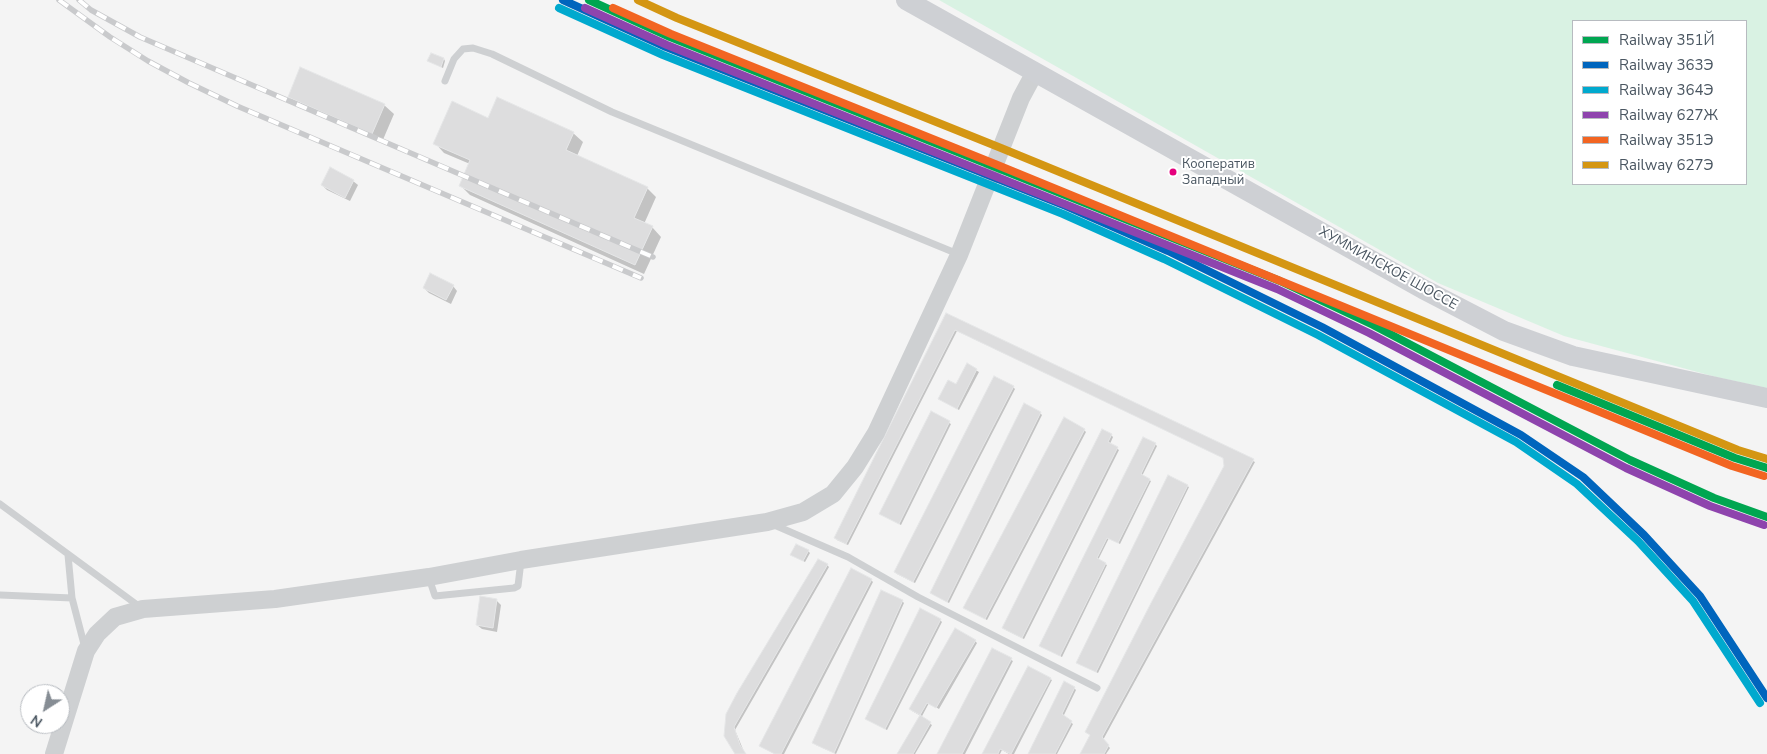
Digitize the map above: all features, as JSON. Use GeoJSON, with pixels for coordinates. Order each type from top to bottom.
{"type":"FeatureCollection","features":[{"type":"Feature","properties":{"kind":"main road","name":"ХУММИНСКОЕ ШОССЕ"},"geometry":{"type":"LineString","coordinates":[[906,0],[1423,289],[1504,331],[1573,356],[1767,398]]}},
{"type":"Feature","properties":{"kind":"street"},"geometry":{"type":"LineString","coordinates":[[54,754],[86,651],[97,634],[115,618],[143,609],[275,599],[429,577],[521,560],[767,522],[803,512],[833,494],[855,467],[876,434],[958,254],[1021,98],[1036,72]]}},
{"type":"Feature","properties":{"kind":"lane"},"geometry":{"type":"LineString","coordinates":[[445,81],[454,59],[463,48],[473,48],[492,54],[612,112],[958,254]]}},
{"type":"Feature","properties":{"kind":"lane"},"geometry":{"type":"LineString","coordinates":[[0,504],[143,609]]}},
{"type":"Feature","properties":{"kind":"lane"},"geometry":{"type":"LineString","coordinates":[[767,522],[848,557],[918,597],[1097,688]]}},
{"type":"Feature","properties":{"kind":"lane"},"geometry":{"type":"LineString","coordinates":[[68,555],[72,598],[86,651]]}},
{"type":"Feature","properties":{"kind":"lane"},"geometry":{"type":"LineString","coordinates":[[429,577],[435,596],[514,588],[518,586],[521,560]]}},
{"type":"Feature","properties":{"kind":"lane"},"geometry":{"type":"LineString","coordinates":[[0,595],[72,598]]}},
{"type":"Feature","properties":{"kind":"green space"},"geometry":{"type":"Polygon","coordinates":[[[939,0],[1767,0],[1767,388],[1716,377],[1564,336],[1438,283],[939,0]]]}},
{"type":"Feature","properties":{"kind":"building"},"geometry":{"type":"Polygon","coordinates":[[[431,53],[444,58],[441,67],[427,61],[431,53]]]}},
{"type":"Feature","properties":{"kind":"building"},"geometry":{"type":"Polygon","coordinates":[[[300,67],[385,104],[372,134],[288,97],[300,67]]]}},
{"type":"Feature","properties":{"kind":"building"},"geometry":{"type":"Polygon","coordinates":[[[497,97],[574,132],[566,150],[648,187],[634,218],[653,226],[635,265],[459,186],[470,160],[433,144],[452,101],[488,118],[497,97]]]}},
{"type":"Feature","properties":{"kind":"building"},"geometry":{"type":"Polygon","coordinates":[[[330,167],[354,180],[345,198],[321,185],[330,167]]]}},
{"type":"Feature","properties":{"kind":"building"},"geometry":{"type":"Polygon","coordinates":[[[430,273],[454,285],[446,300],[423,288],[430,273]]]}},
{"type":"Feature","properties":{"kind":"building"},"geometry":{"type":"Polygon","coordinates":[[[946,313],[1254,459],[1102,737],[1109,745],[1104,754],[1080,754],[1090,735],[1085,732],[1224,466],[1223,458],[955,330],[846,544],[834,538],[946,313]]]}},
{"type":"Feature","properties":{"kind":"building"},"geometry":{"type":"Polygon","coordinates":[[[967,363],[977,369],[957,409],[938,399],[948,380],[956,384],[967,363]]]}},
{"type":"Feature","properties":{"kind":"building"},"geometry":{"type":"Polygon","coordinates":[[[994,376],[1014,386],[913,582],[894,572],[994,376]]]}},
{"type":"Feature","properties":{"kind":"building"},"geometry":{"type":"Polygon","coordinates":[[[1024,403],[1041,412],[947,602],[930,593],[1024,403]]]}},
{"type":"Feature","properties":{"kind":"building"},"geometry":{"type":"Polygon","coordinates":[[[931,411],[950,421],[899,524],[879,514],[931,411]]]}},
{"type":"Feature","properties":{"kind":"building"},"geometry":{"type":"Polygon","coordinates":[[[1064,417],[1085,429],[985,619],[963,608],[1064,417]]]}},
{"type":"Feature","properties":{"kind":"building"},"geometry":{"type":"Polygon","coordinates":[[[1102,429],[1112,434],[1108,442],[1118,447],[1022,638],[1002,628],[1102,429]]]}},
{"type":"Feature","properties":{"kind":"building"},"geometry":{"type":"Polygon","coordinates":[[[1143,437],[1156,443],[1141,474],[1150,479],[1118,543],[1107,538],[1097,558],[1106,563],[1060,656],[1039,646],[1143,437]]]}},
{"type":"Feature","properties":{"kind":"building"},"geometry":{"type":"Polygon","coordinates":[[[1168,475],[1188,485],[1096,672],[1076,663],[1168,475]]]}},
{"type":"Feature","properties":{"kind":"building"},"geometry":{"type":"Polygon","coordinates":[[[796,544],[809,550],[803,561],[790,555],[796,544]]]}},
{"type":"Feature","properties":{"kind":"building"},"geometry":{"type":"Polygon","coordinates":[[[818,559],[828,564],[734,727],[740,745],[746,754],[735,754],[724,736],[726,714],[818,559]]]}},
{"type":"Feature","properties":{"kind":"building"},"geometry":{"type":"Polygon","coordinates":[[[851,568],[872,579],[781,754],[775,754],[759,746],[851,568]]]}},
{"type":"Feature","properties":{"kind":"building"},"geometry":{"type":"Polygon","coordinates":[[[881,590],[903,600],[834,753],[812,743],[881,590]]]}},
{"type":"Feature","properties":{"kind":"building"},"geometry":{"type":"Polygon","coordinates":[[[480,596],[497,599],[493,628],[476,625],[480,596]]]}},
{"type":"Feature","properties":{"kind":"building"},"geometry":{"type":"Polygon","coordinates":[[[920,608],[941,619],[885,729],[865,719],[920,608]]]}},
{"type":"Feature","properties":{"kind":"building"},"geometry":{"type":"Polygon","coordinates":[[[955,628],[976,640],[936,708],[927,703],[920,715],[909,709],[955,628]]]}},
{"type":"Feature","properties":{"kind":"building"},"geometry":{"type":"Polygon","coordinates":[[[992,648],[1012,658],[962,754],[937,754],[992,648]]]}},
{"type":"Feature","properties":{"kind":"building"},"geometry":{"type":"Polygon","coordinates":[[[1028,666],[1051,678],[1011,754],[1000,749],[998,754],[982,754],[1028,666]]]}},
{"type":"Feature","properties":{"kind":"building"},"geometry":{"type":"Polygon","coordinates":[[[1064,681],[1075,687],[1062,714],[1072,721],[1055,754],[1028,754],[1064,681]]]}},
{"type":"Feature","properties":{"kind":"building"},"geometry":{"type":"Polygon","coordinates":[[[920,715],[931,722],[913,754],[897,754],[920,715]]]}},
{"type":"Feature","properties":{"kind":"railway"},"geometry":{"type":"LineString","coordinates":[[59,0],[110,37],[148,61],[237,106],[641,278]]}},
{"type":"Feature","properties":{"kind":"railway"},"geometry":{"type":"LineString","coordinates":[[79,0],[91,10],[140,37],[653,257]]}},
{"type":"Feature","properties":{"kind":"rail line","name":"363Э"},"geometry":{"type":"LineString","coordinates":[[563,0],[666,47],[1066,206],[1168,251],[1322,327],[1521,435],[1583,477],[1644,535],[1700,596],[1767,698]]}},
{"type":"Feature","properties":{"kind":"rail line","name":"351Й"},"geometry":{"type":"LineString","coordinates":[[589,0],[670,37],[1280,281],[1373,325],[1630,460],[1714,498],[1767,517]]}},
{"type":"Feature","properties":{"kind":"rail line","name":"627Э"},"geometry":{"type":"LineString","coordinates":[[638,0],[677,18],[1001,148],[1738,450],[1767,459]]}},
{"type":"Feature","properties":{"kind":"rail line","name":"364Э"},"geometry":{"type":"LineString","coordinates":[[559,8],[663,55],[1063,214],[1164,259],[1318,335],[1516,442],[1577,484],[1638,541],[1693,601],[1760,703]]}},
{"type":"Feature","properties":{"kind":"rail line","name":"627Ж"},"geometry":{"type":"LineString","coordinates":[[585,8],[667,45],[1277,289],[1369,333],[1626,468],[1710,506],[1764,525]]}},
{"type":"Feature","properties":{"kind":"rail line","name":"351Э"},"geometry":{"type":"LineString","coordinates":[[613,8],[671,34],[995,164],[1732,466],[1764,476]]}},
{"type":"Feature","properties":{"kind":"rail line","name":"351Й"},"geometry":{"type":"LineString","coordinates":[[1557,385],[1735,458],[1767,468]]}},
{"type":"Feature","properties":{"kind":"place","name":"Кооператив Западный"},"geometry":{"type":"Point","coordinates":[1173,172]}}]}
